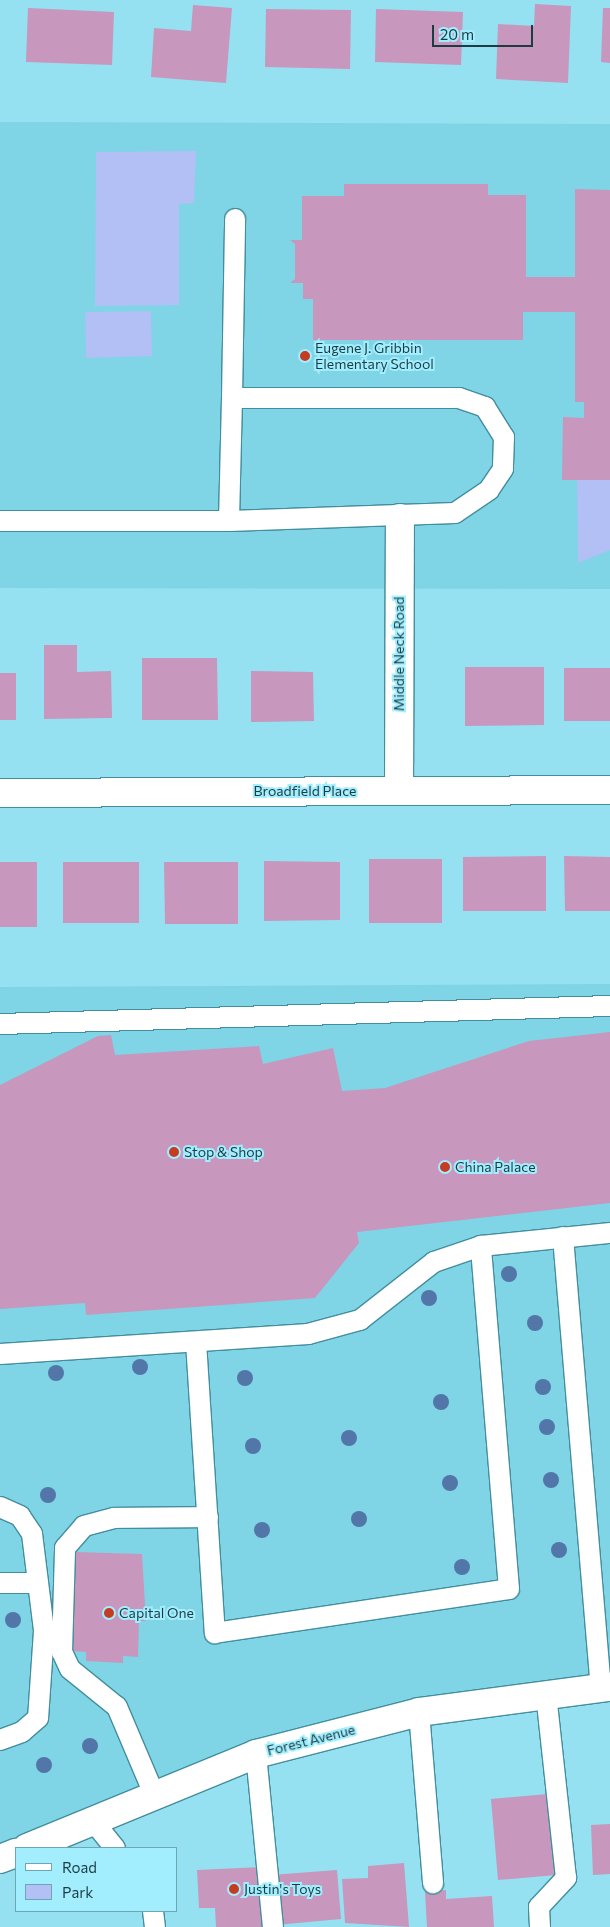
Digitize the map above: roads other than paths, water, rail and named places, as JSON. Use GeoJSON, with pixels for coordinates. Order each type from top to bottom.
{"type":"FeatureCollection","features":[{"type":"Feature","properties":{"kind":"street","name":"Middle Neck Road"},"geometry":{"type":"LineString","coordinates":[[398,790],[400,518]]}},
{"type":"Feature","properties":{"kind":"street","name":"Broadfield Place"},"geometry":{"type":"LineString","coordinates":[[0,793],[610,790]]}},
{"type":"Feature","properties":{"kind":"street","name":"Forest Avenue"},"geometry":{"type":"LineString","coordinates":[[29,1847],[154,1794],[256,1754],[419,1712],[606,1688]]}},
{"type":"Feature","properties":{"kind":"street"},"geometry":{"type":"LineString","coordinates":[[0,1860],[15,1853]]}},
{"type":"Feature","properties":{"kind":"lane"},"geometry":{"type":"LineString","coordinates":[[229,521],[235,218]]}},
{"type":"Feature","properties":{"kind":"lane"},"geometry":{"type":"LineString","coordinates":[[0,522],[400,518],[455,513],[489,490],[503,469],[504,437],[485,407],[459,398],[232,398]]}},
{"type":"Feature","properties":{"kind":"lane"},"geometry":{"type":"LineString","coordinates":[[0,1024],[610,1006]]}},
{"type":"Feature","properties":{"kind":"lane"},"geometry":{"type":"LineString","coordinates":[[0,1354],[308,1334],[360,1320],[434,1262],[481,1246],[610,1232]]}},
{"type":"Feature","properties":{"kind":"lane"},"geometry":{"type":"LineString","coordinates":[[563,1238],[606,1688]]}},
{"type":"Feature","properties":{"kind":"lane"},"geometry":{"type":"LineString","coordinates":[[196,1342],[215,1633],[509,1589],[481,1246]]}},
{"type":"Feature","properties":{"kind":"lane"},"geometry":{"type":"LineString","coordinates":[[0,1507],[20,1516],[32,1534],[44,1631],[38,1718],[22,1732],[0,1740]]}},
{"type":"Feature","properties":{"kind":"lane"},"geometry":{"type":"LineString","coordinates":[[154,1794],[118,1707],[70,1669],[62,1652],[65,1548],[84,1526],[114,1518],[208,1517]]}},
{"type":"Feature","properties":{"kind":"lane"},"geometry":{"type":"LineString","coordinates":[[0,1582],[38,1583]]}},
{"type":"Feature","properties":{"kind":"lane"},"geometry":{"type":"LineString","coordinates":[[540,1927],[539,1907],[566,1878],[546,1695]]}},
{"type":"Feature","properties":{"kind":"lane"},"geometry":{"type":"LineString","coordinates":[[419,1712],[433,1883]]}},
{"type":"Feature","properties":{"kind":"lane"},"geometry":{"type":"LineString","coordinates":[[256,1754],[273,1927]]}},
{"type":"Feature","properties":{"kind":"lane"},"geometry":{"type":"LineString","coordinates":[[93,1821],[114,1847]]}},
{"type":"Feature","properties":{"kind":"lane"},"geometry":{"type":"LineString","coordinates":[[153,1912],[155,1927]]}},
{"type":"Feature","properties":{"kind":"place","name":"Eugene J. Gribbin Elementary School"},"geometry":{"type":"Point","coordinates":[305,356]}},
{"type":"Feature","properties":{"kind":"place","name":"Stop & Shop"},"geometry":{"type":"Point","coordinates":[174,1152]}},
{"type":"Feature","properties":{"kind":"place","name":"China Palace"},"geometry":{"type":"Point","coordinates":[445,1167]}},
{"type":"Feature","properties":{"kind":"place","name":"Capital One"},"geometry":{"type":"Point","coordinates":[109,1613]}},
{"type":"Feature","properties":{"kind":"place","name":"Justin's Toys"},"geometry":{"type":"Point","coordinates":[234,1889]}}]}
